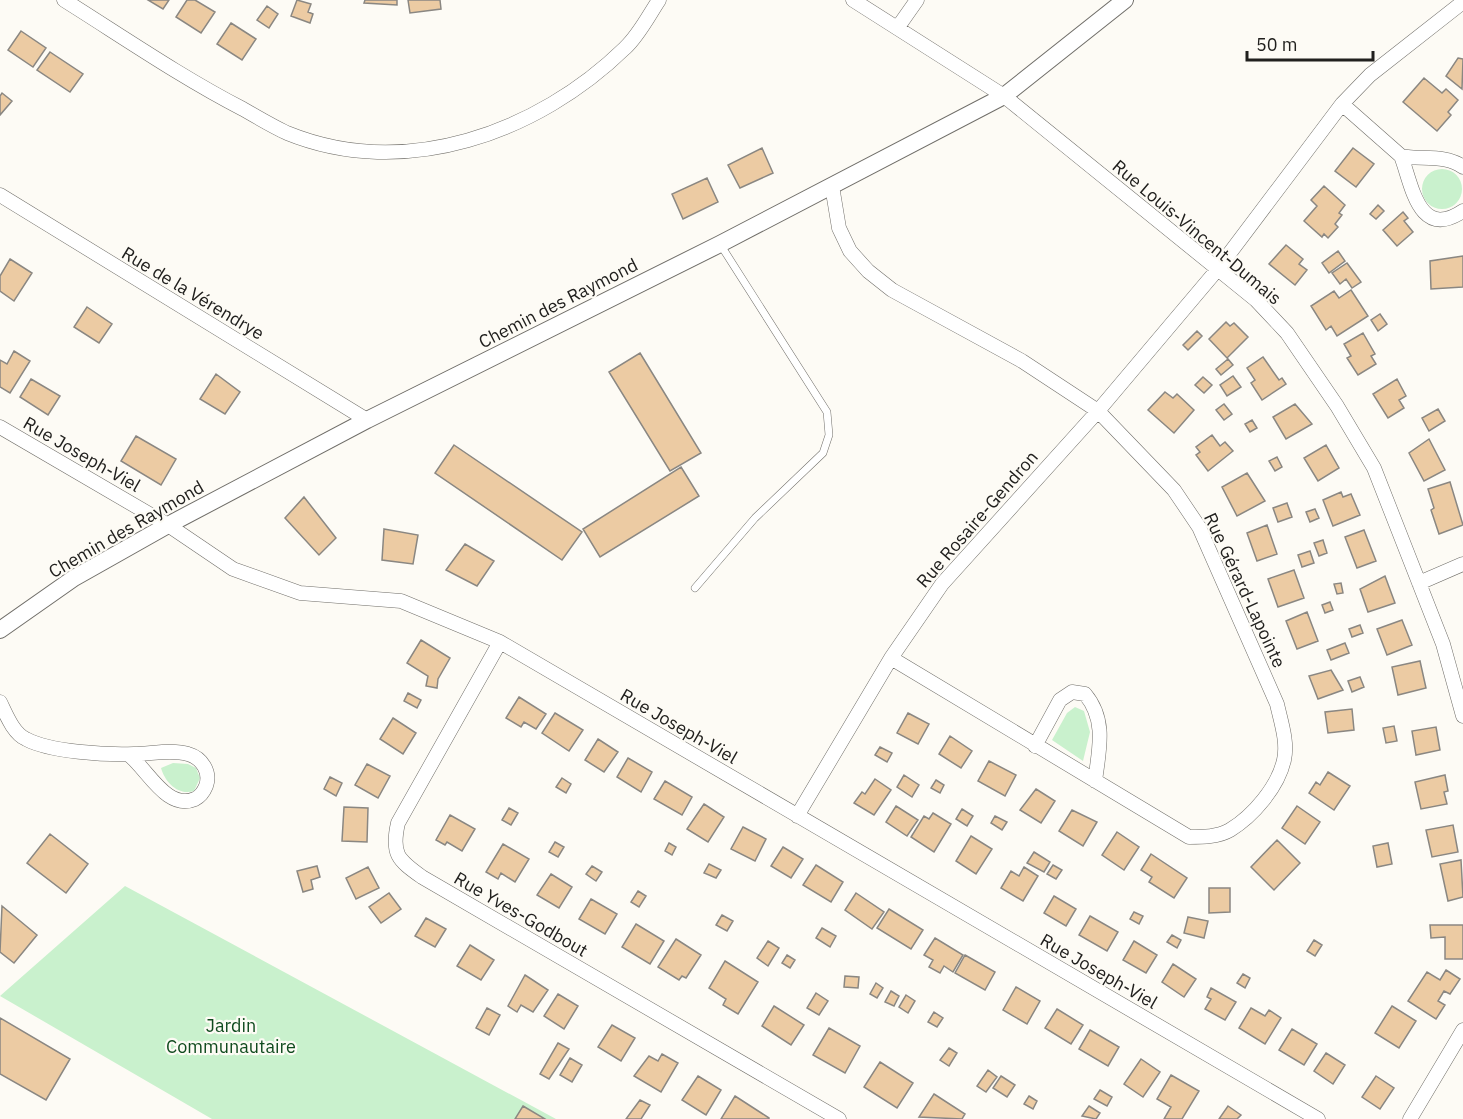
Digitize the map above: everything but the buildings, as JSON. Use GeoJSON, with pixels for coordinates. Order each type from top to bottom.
{"type":"FeatureCollection","features":[{"type":"Feature","properties":{"kind":"street"},"geometry":{"type":"LineString","coordinates":[[64,0],[208,91],[287,133],[344,150],[419,151],[480,139],[531,117],[575,91],[627,47],[660,0]]}},
{"type":"Feature","properties":{"kind":"street","name":"Rue Louis-Vincent-Dumais"},"geometry":{"type":"LineString","coordinates":[[853,0],[1004,96],[1216,270],[1256,300],[1287,333],[1337,406],[1374,468],[1443,644],[1463,716]]}},
{"type":"Feature","properties":{"kind":"street"},"geometry":{"type":"LineString","coordinates":[[898,27],[917,0]]}},
{"type":"Feature","properties":{"kind":"street","name":"Chemin des Raymond"},"geometry":{"type":"LineString","coordinates":[[0,630],[75,578],[168,525],[367,420],[720,244],[1004,96],[1125,0]]}},
{"type":"Feature","properties":{"kind":"street","name":"Rue Rosaire-Gendron"},"geometry":{"type":"LineString","coordinates":[[797,816],[917,617],[971,549],[1098,411],[1216,270],[1342,104],[1370,75],[1463,2]]}},
{"type":"Feature","properties":{"kind":"street"},"geometry":{"type":"LineString","coordinates":[[1342,104],[1401,156],[1418,159],[1446,159],[1463,167]]}},
{"type":"Feature","properties":{"kind":"street"},"geometry":{"type":"LineString","coordinates":[[1401,156],[1413,198],[1425,214],[1445,219],[1463,211]]}},
{"type":"Feature","properties":{"kind":"street","name":"Rue Gérard-Lapointe"},"geometry":{"type":"LineString","coordinates":[[832,186],[839,228],[850,251],[868,271],[892,290],[1022,361],[1098,411],[1174,490],[1199,527],[1277,704],[1285,736],[1284,760],[1272,787],[1248,816],[1229,831],[1208,837],[1189,837],[1171,829],[891,658]]}},
{"type":"Feature","properties":{"kind":"street","name":"Rue de la Vérendrye"},"geometry":{"type":"LineString","coordinates":[[0,195],[367,420]]}},
{"type":"Feature","properties":{"kind":"street","name":"Rue Joseph-Viel"},"geometry":{"type":"LineString","coordinates":[[0,427],[168,525],[233,569],[300,594],[401,601],[500,642],[1318,1119]]}},
{"type":"Feature","properties":{"kind":"street"},"geometry":{"type":"LineString","coordinates":[[1419,583],[1463,564]]}},
{"type":"Feature","properties":{"kind":"street","name":"Rue Yves-Godbout"},"geometry":{"type":"LineString","coordinates":[[500,642],[398,823],[394,843],[401,861],[422,877],[838,1119]]}},
{"type":"Feature","properties":{"kind":"street"},"geometry":{"type":"LineString","coordinates":[[1035,746],[1060,700],[1072,692],[1085,694],[1095,705],[1100,727],[1095,781]]}},
{"type":"Feature","properties":{"kind":"street"},"geometry":{"type":"LineString","coordinates":[[0,702],[13,726],[24,738],[60,748],[129,755],[190,754],[203,762],[208,778],[206,788],[199,797],[188,802],[176,801],[167,796],[129,755]]}},
{"type":"Feature","properties":{"kind":"street"},"geometry":{"type":"LineString","coordinates":[[1410,1119],[1463,1030]]}},
{"type":"Feature","properties":{"kind":"lane"},"geometry":{"type":"LineString","coordinates":[[695,588],[754,519],[823,453],[829,435],[827,412],[720,244]]}},
{"type":"Feature","properties":{"kind":"green space"},"geometry":{"type":"Polygon","coordinates":[[[1442,169],[1456,175],[1462,189],[1456,203],[1442,209],[1428,203],[1422,189],[1428,175],[1442,169]]]}},
{"type":"Feature","properties":{"kind":"green space"},"geometry":{"type":"Polygon","coordinates":[[[1075,707],[1084,711],[1090,732],[1083,761],[1052,740],[1067,713],[1075,707]]]}},
{"type":"Feature","properties":{"kind":"green space"},"geometry":{"type":"Polygon","coordinates":[[[173,763],[188,764],[196,768],[200,778],[194,791],[178,790],[169,783],[161,768],[173,763]]]}},
{"type":"Feature","properties":{"kind":"green space","name":"Jardin Communautaire"},"geometry":{"type":"Polygon","coordinates":[[[125,886],[556,1119],[212,1119],[0,996],[125,886]]]}}]}
